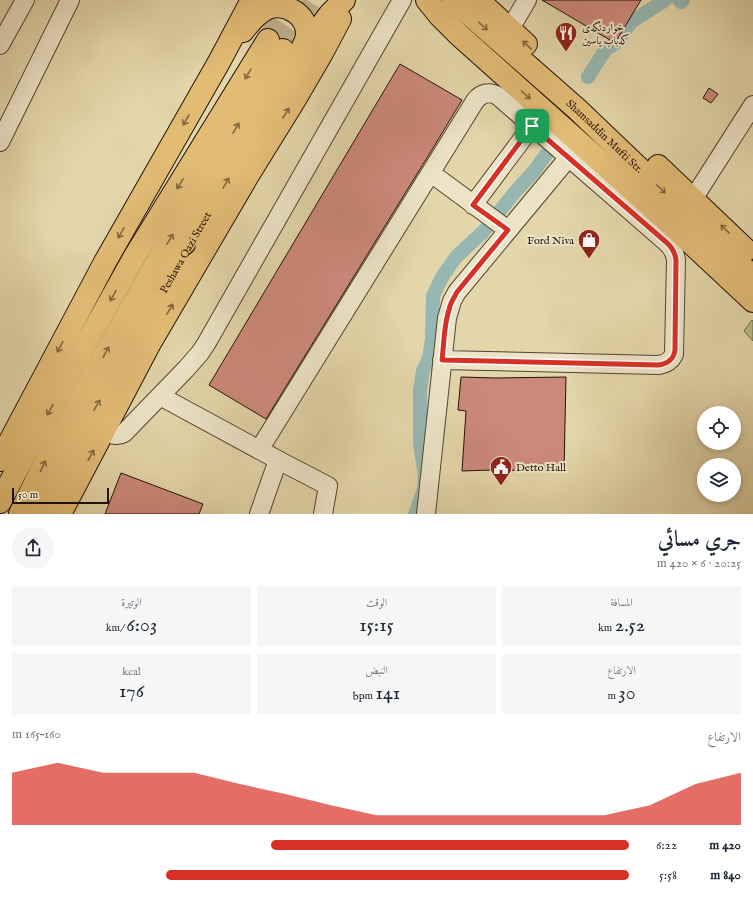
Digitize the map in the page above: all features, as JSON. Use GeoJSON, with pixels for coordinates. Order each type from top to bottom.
{"type":"FeatureCollection","features":[{"type":"Feature","properties":{"kind":"main road"},"geometry":{"type":"LineString","coordinates":[[202,92],[244,0]]}},
{"type":"Feature","properties":{"kind":"main road"},"geometry":{"type":"LineString","coordinates":[[0,460],[105,262],[219,62],[252,0]]}},
{"type":"Feature","properties":{"kind":"main road","name":"Peshawa Qazi Street"},"geometry":{"type":"LineString","coordinates":[[0,502],[28,448],[135,256],[283,51],[313,37],[330,14],[344,0]]}},
{"type":"Feature","properties":{"kind":"main road"},"geometry":{"type":"LineString","coordinates":[[60,514],[150,343],[247,177],[322,53],[348,0]]}},
{"type":"Feature","properties":{"kind":"main road"},"geometry":{"type":"LineString","coordinates":[[427,0],[440,16],[459,35],[668,222],[753,301]]}},
{"type":"Feature","properties":{"kind":"main road","name":"Shamsaddin Mufti Str."},"geometry":{"type":"LineString","coordinates":[[453,0],[577,109],[753,277]]}},
{"type":"Feature","properties":{"kind":"main road","name":"Shamsaddin Mufti Str."},"geometry":{"type":"LineString","coordinates":[[478,0],[753,256]]}},
{"type":"Feature","properties":{"kind":"main road"},"geometry":{"type":"LineString","coordinates":[[219,62],[260,13],[267,8],[276,6],[293,10],[300,16],[305,24],[307,34],[304,43],[283,51]]}},
{"type":"Feature","properties":{"kind":"main road","name":"Peshawa Qazi Street"},"geometry":{"type":"LineString","coordinates":[[20,514],[47,458],[154,267],[283,51]]}},
{"type":"Feature","properties":{"kind":"main road","name":"Peshawa Qazi Street"},"geometry":{"type":"LineString","coordinates":[[41,514],[83,430],[206,216],[283,51]]}},
{"type":"Feature","properties":{"kind":"street"},"geometry":{"type":"LineString","coordinates":[[0,45],[25,0]]}},
{"type":"Feature","properties":{"kind":"street"},"geometry":{"type":"LineString","coordinates":[[0,142],[70,0]]}},
{"type":"Feature","properties":{"kind":"street"},"geometry":{"type":"LineString","coordinates":[[103,432],[122,435],[127,431],[193,361],[206,344],[402,0]]}},
{"type":"Feature","properties":{"kind":"street"},"geometry":{"type":"LineString","coordinates":[[510,29],[527,0]]}},
{"type":"Feature","properties":{"kind":"street"},"geometry":{"type":"LineString","coordinates":[[259,450],[478,97],[486,93],[490,93],[498,96],[569,157],[666,242],[674,252],[676,260],[675,350],[670,361],[658,365],[442,360]]}},
{"type":"Feature","properties":{"kind":"street"},"geometry":{"type":"LineString","coordinates":[[693,199],[753,105]]}},
{"type":"Feature","properties":{"kind":"street"},"geometry":{"type":"LineString","coordinates":[[473,205],[532,126]]}},
{"type":"Feature","properties":{"kind":"street"},"geometry":{"type":"LineString","coordinates":[[426,514],[447,318],[452,300],[569,157]]}},
{"type":"Feature","properties":{"kind":"street"},"geometry":{"type":"LineString","coordinates":[[439,179],[508,230]]}},
{"type":"Feature","properties":{"kind":"street"},"geometry":{"type":"LineString","coordinates":[[160,396],[328,486],[323,514]]}},
{"type":"Feature","properties":{"kind":"street"},"geometry":{"type":"LineString","coordinates":[[259,514],[278,460]]}},
{"type":"Feature","properties":{"kind":"green space"},"geometry":{"type":"Polygon","coordinates":[[[752,320],[753,321],[753,341],[744,331],[752,320]]]}},
{"type":"Feature","properties":{"kind":"building"},"geometry":{"type":"Polygon","coordinates":[[[542,0],[641,0],[615,43],[542,0]]]}},
{"type":"Feature","properties":{"kind":"building"},"geometry":{"type":"Polygon","coordinates":[[[400,64],[462,100],[266,419],[209,385],[400,64]]]}},
{"type":"Feature","properties":{"kind":"building"},"geometry":{"type":"Polygon","coordinates":[[[709,88],[718,94],[711,103],[703,98],[709,88]]]}},
{"type":"Feature","properties":{"kind":"building"},"geometry":{"type":"Polygon","coordinates":[[[461,377],[566,377],[564,471],[462,471],[466,411],[458,410],[461,377]]]}},
{"type":"Feature","properties":{"kind":"building"},"geometry":{"type":"Polygon","coordinates":[[[121,473],[203,504],[199,514],[105,514],[121,473]]]}},
{"type":"Feature","properties":{"kind":"waterway"},"geometry":{"type":"LineString","coordinates":[[588,77],[606,49],[616,43],[631,22],[665,0]]}},
{"type":"Feature","properties":{"kind":"waterway"},"geometry":{"type":"LineString","coordinates":[[679,0],[681,2],[683,0]]}},
{"type":"Feature","properties":{"kind":"waterway"},"geometry":{"type":"LineString","coordinates":[[415,514],[424,490],[425,475],[420,443],[420,390],[423,371],[429,358],[432,339],[433,296],[442,277],[456,257],[483,232],[535,170],[550,149]]}},
{"type":"Feature","properties":{"kind":"tunnel"},"geometry":{"type":"LineString","coordinates":[[268,40],[294,0]]}},
{"type":"Feature","properties":{"kind":"tunnel"},"geometry":{"type":"LineString","coordinates":[[283,50],[315,0]]}},
{"type":"Feature","properties":{"kind":"place","name":"خواردنگەی کەباب یاسین"},"geometry":{"type":"Point","coordinates":[566,52]}},
{"type":"Feature","properties":{"kind":"place","name":"Ford Niva"},"geometry":{"type":"Point","coordinates":[589,260]}},
{"type":"Feature","properties":{"kind":"place","name":"Detto Hall"},"geometry":{"type":"Point","coordinates":[501,486]}},
{"type":"Feature","properties":{"kind":"route"},"geometry":{"type":"LineString","coordinates":[[532,126],[672,248],[676,260],[675,350],[670,361],[662,365],[658,365],[442,360],[447,318],[452,300],[508,230],[473,205],[532,126]]}}]}
